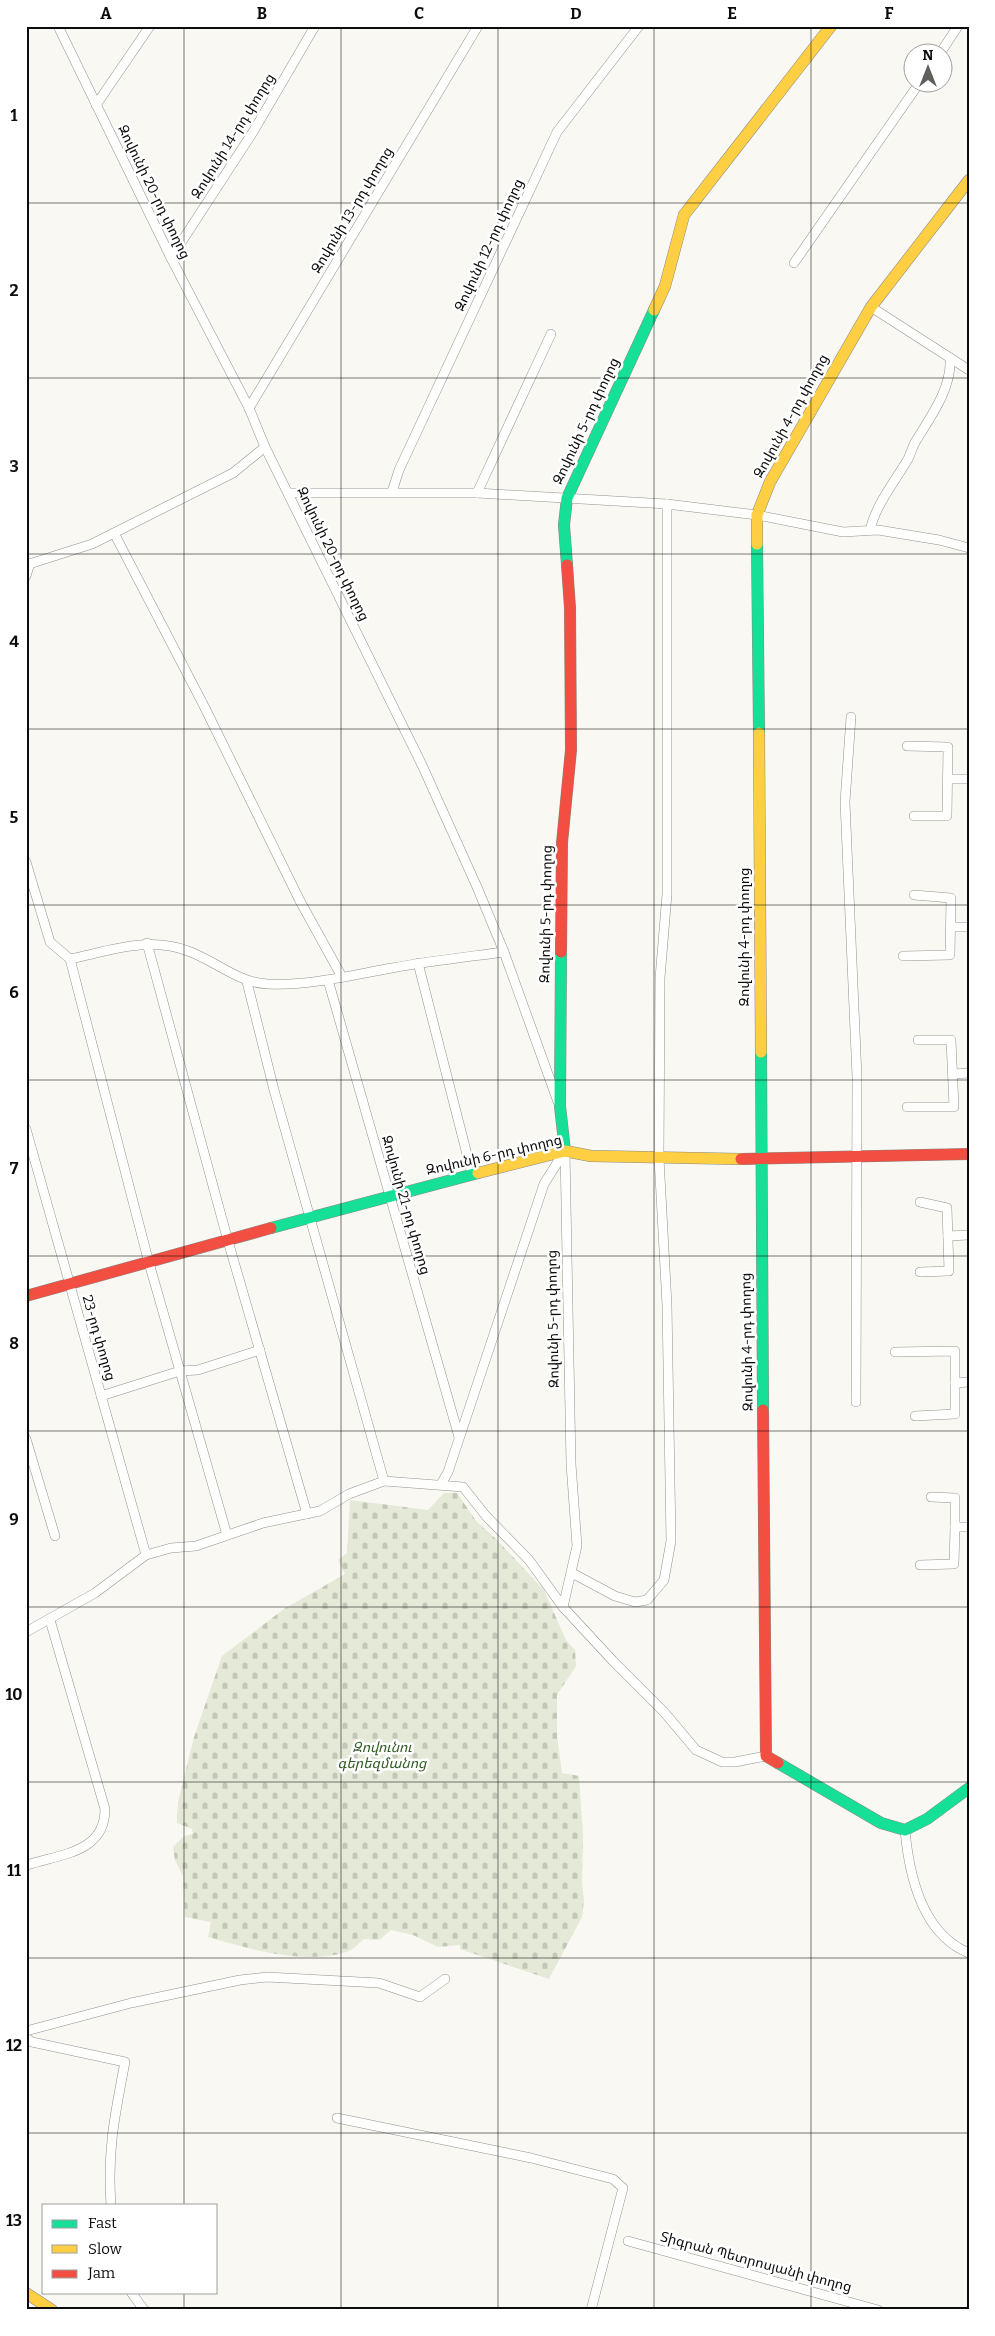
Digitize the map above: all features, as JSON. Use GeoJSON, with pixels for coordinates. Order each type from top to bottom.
{"type":"FeatureCollection","features":[{"type":"Feature","properties":{"kind":"street","name":"Զովունի 20-րդ փողոց"},"geometry":{"type":"LineString","coordinates":[[58,26],[171,258],[249,408],[264,447],[422,765],[504,952],[560,1106]]}},
{"type":"Feature","properties":{"kind":"street"},"geometry":{"type":"LineString","coordinates":[[96,105],[150,26]]}},
{"type":"Feature","properties":{"kind":"street","name":"Զովունի 14-րդ փողոց"},"geometry":{"type":"LineString","coordinates":[[171,258],[253,132],[315,26]]}},
{"type":"Feature","properties":{"kind":"street","name":"Զովունի 13-րդ փողոց"},"geometry":{"type":"LineString","coordinates":[[249,408],[478,26]]}},
{"type":"Feature","properties":{"kind":"street","name":"Զովունի 12-րդ փողոց"},"geometry":{"type":"LineString","coordinates":[[392,492],[398,470],[557,132],[640,26]]}},
{"type":"Feature","properties":{"kind":"street","name":"Զովունի 5-րդ փողոց"},"geometry":{"type":"LineString","coordinates":[[563,1606],[577,1546],[571,1464],[565,1151],[560,1106],[562,843],[565,800],[570,777],[571,750],[570,608],[564,525],[567,498],[666,286],[684,215],[831,26]]}},
{"type":"Feature","properties":{"kind":"street"},"geometry":{"type":"LineString","coordinates":[[948,42],[958,26]]}},
{"type":"Feature","properties":{"kind":"street"},"geometry":{"type":"LineString","coordinates":[[794,263],[913,92]]}},
{"type":"Feature","properties":{"kind":"street","name":"Զովունի 4-րդ փողոց"},"geometry":{"type":"LineString","coordinates":[[766,1756],[760,1159],[757,515],[770,482],[871,306],[969,180]]}},
{"type":"Feature","properties":{"kind":"street"},"geometry":{"type":"LineString","coordinates":[[871,306],[969,370]]}},
{"type":"Feature","properties":{"kind":"street"},"geometry":{"type":"LineString","coordinates":[[477,493],[551,334]]}},
{"type":"Feature","properties":{"kind":"street"},"geometry":{"type":"LineString","coordinates":[[870,530],[873,517],[882,500],[909,456],[942,395],[951,369],[950,358]]}},
{"type":"Feature","properties":{"kind":"street"},"geometry":{"type":"LineString","coordinates":[[26,576],[28,564],[92,544],[233,473],[264,447]]}},
{"type":"Feature","properties":{"kind":"street"},"geometry":{"type":"LineString","coordinates":[[288,493],[477,493],[667,504],[757,515],[843,532],[870,530],[939,540],[969,548]]}},
{"type":"Feature","properties":{"kind":"street"},"geometry":{"type":"LineString","coordinates":[[572,1573],[615,1596],[635,1602],[647,1600],[664,1580],[667,1572],[671,1541],[667,1305],[659,1158],[660,978],[667,894],[667,504]]}},
{"type":"Feature","properties":{"kind":"street"},"geometry":{"type":"LineString","coordinates":[[114,533],[208,714],[300,901],[342,977]]}},
{"type":"Feature","properties":{"kind":"street"},"geometry":{"type":"LineString","coordinates":[[851,717],[845,802],[856,1048],[858,1156],[856,1402]]}},
{"type":"Feature","properties":{"kind":"street"},"geometry":{"type":"LineString","coordinates":[[907,746],[948,747],[947,816],[914,816]]}},
{"type":"Feature","properties":{"kind":"street"},"geometry":{"type":"LineString","coordinates":[[948,779],[969,779]]}},
{"type":"Feature","properties":{"kind":"street"},"geometry":{"type":"LineString","coordinates":[[26,862],[50,942],[70,959],[149,1264],[227,1535]]}},
{"type":"Feature","properties":{"kind":"street"},"geometry":{"type":"LineString","coordinates":[[903,956],[950,955],[951,898],[914,895]]}},
{"type":"Feature","properties":{"kind":"street"},"geometry":{"type":"LineString","coordinates":[[951,926],[969,927]]}},
{"type":"Feature","properties":{"kind":"street"},"geometry":{"type":"LineString","coordinates":[[70,959],[147,943],[188,951],[247,982],[269,985],[328,980],[418,963],[504,952]]}},
{"type":"Feature","properties":{"kind":"street"},"geometry":{"type":"LineString","coordinates":[[147,943],[228,1241],[307,1514]]}},
{"type":"Feature","properties":{"kind":"street"},"geometry":{"type":"LineString","coordinates":[[418,963],[472,1174]]}},
{"type":"Feature","properties":{"kind":"street","name":"Զովունի 21-րդ փողոց"},"geometry":{"type":"LineString","coordinates":[[328,980],[459,1437]]}},
{"type":"Feature","properties":{"kind":"street"},"geometry":{"type":"LineString","coordinates":[[247,982],[309,1218],[384,1481]]}},
{"type":"Feature","properties":{"kind":"street"},"geometry":{"type":"LineString","coordinates":[[907,1107],[954,1107],[951,1040],[918,1040]]}},
{"type":"Feature","properties":{"kind":"street"},"geometry":{"type":"LineString","coordinates":[[953,1074],[969,1073]]}},
{"type":"Feature","properties":{"kind":"street","name":"23-րդ փողոց"},"geometry":{"type":"LineString","coordinates":[[26,1129],[146,1554]]}},
{"type":"Feature","properties":{"kind":"street"},"geometry":{"type":"LineString","coordinates":[[441,1484],[448,1472],[544,1184],[565,1151]]}},
{"type":"Feature","properties":{"kind":"street","name":"Զովունի 6-րդ փողոց"},"geometry":{"type":"LineString","coordinates":[[26,1296],[149,1264],[389,1196],[565,1151],[591,1156],[760,1159],[969,1154]]}},
{"type":"Feature","properties":{"kind":"street"},"geometry":{"type":"LineString","coordinates":[[920,1202],[947,1208],[949,1271],[920,1272]]}},
{"type":"Feature","properties":{"kind":"street"},"geometry":{"type":"LineString","coordinates":[[948,1236],[969,1235]]}},
{"type":"Feature","properties":{"kind":"street"},"geometry":{"type":"LineString","coordinates":[[101,1396],[180,1371],[198,1370],[260,1350]]}},
{"type":"Feature","properties":{"kind":"street"},"geometry":{"type":"LineString","coordinates":[[895,1352],[955,1351],[955,1414],[915,1416]]}},
{"type":"Feature","properties":{"kind":"street"},"geometry":{"type":"LineString","coordinates":[[955,1383],[969,1382]]}},
{"type":"Feature","properties":{"kind":"street"},"geometry":{"type":"LineString","coordinates":[[26,1439],[55,1536]]}},
{"type":"Feature","properties":{"kind":"street"},"geometry":{"type":"LineString","coordinates":[[26,1632],[95,1593],[146,1554],[171,1548],[196,1546],[263,1523],[320,1511],[348,1494],[384,1481],[463,1487],[486,1516],[529,1560],[563,1606],[664,1712],[696,1750],[722,1762],[735,1762],[766,1756],[881,1823],[905,1830],[927,1819],[969,1788]]}},
{"type":"Feature","properties":{"kind":"street"},"geometry":{"type":"LineString","coordinates":[[920,1565],[954,1564],[955,1498],[931,1498]]}},
{"type":"Feature","properties":{"kind":"street"},"geometry":{"type":"LineString","coordinates":[[955,1527],[969,1527]]}},
{"type":"Feature","properties":{"kind":"street"},"geometry":{"type":"LineString","coordinates":[[27,1865],[79,1849],[97,1837],[105,1822],[105,1810],[50,1620]]}},
{"type":"Feature","properties":{"kind":"street"},"geometry":{"type":"LineString","coordinates":[[905,1830],[913,1884],[932,1922],[958,1949],[969,1953]]}},
{"type":"Feature","properties":{"kind":"street"},"geometry":{"type":"LineString","coordinates":[[26,2031],[130,2003],[240,1980],[267,1977],[379,1983],[420,1997],[445,1979]]}},
{"type":"Feature","properties":{"kind":"street"},"geometry":{"type":"LineString","coordinates":[[26,2038],[32,2042],[125,2062],[112,2124],[108,2168],[111,2204]]}},
{"type":"Feature","properties":{"kind":"street"},"geometry":{"type":"LineString","coordinates":[[337,2118],[531,2158],[613,2179],[623,2188],[591,2310]]}},
{"type":"Feature","properties":{"kind":"street","name":"Տիգրան Պետրոսյանի փողոց"},"geometry":{"type":"LineString","coordinates":[[628,2241],[878,2310]]}},
{"type":"Feature","properties":{"kind":"street"},"geometry":{"type":"LineString","coordinates":[[26,2293],[52,2310]]}},
{"type":"Feature","properties":{"kind":"street"},"geometry":{"type":"LineString","coordinates":[[132,2294],[144,2310]]}},
{"type":"Feature","properties":{"kind":"green space","name":"Զովունու գերեզմանոց"},"geometry":{"type":"Polygon","coordinates":[[[444,1493],[457,1493],[477,1522],[496,1539],[544,1590],[566,1640],[575,1650],[576,1666],[557,1695],[557,1736],[562,1773],[579,1776],[583,1835],[582,1885],[584,1900],[582,1917],[549,1979],[460,1949],[460,1945],[438,1947],[413,1935],[391,1930],[379,1940],[364,1939],[349,1951],[315,1957],[260,1951],[208,1937],[211,1922],[185,1917],[183,1876],[175,1860],[173,1847],[184,1836],[193,1834],[192,1829],[177,1823],[178,1802],[194,1737],[222,1656],[284,1609],[345,1574],[338,1560],[347,1553],[350,1500],[428,1510],[444,1493]]]}},
{"type":"Feature","properties":{"kind":"traffic: fast"},"geometry":{"type":"LineString","coordinates":[[567,565],[564,525],[567,498],[654,310]]}},
{"type":"Feature","properties":{"kind":"traffic: fast"},"geometry":{"type":"LineString","coordinates":[[757,544],[759,733]]}},
{"type":"Feature","properties":{"kind":"traffic: fast"},"geometry":{"type":"LineString","coordinates":[[561,952],[560,1106],[565,1151]]}},
{"type":"Feature","properties":{"kind":"traffic: fast"},"geometry":{"type":"LineString","coordinates":[[761,1052],[763,1410]]}},
{"type":"Feature","properties":{"kind":"traffic: fast"},"geometry":{"type":"LineString","coordinates":[[271,1228],[478,1173]]}},
{"type":"Feature","properties":{"kind":"traffic: fast"},"geometry":{"type":"LineString","coordinates":[[778,1763],[881,1823],[905,1830],[927,1819],[969,1788]]}},
{"type":"Feature","properties":{"kind":"traffic: slow"},"geometry":{"type":"LineString","coordinates":[[654,310],[665,286],[684,215],[831,26]]}},
{"type":"Feature","properties":{"kind":"traffic: slow"},"geometry":{"type":"LineString","coordinates":[[757,544],[757,515],[770,482],[871,307],[969,180]]}},
{"type":"Feature","properties":{"kind":"traffic: slow"},"geometry":{"type":"LineString","coordinates":[[759,733],[761,1052]]}},
{"type":"Feature","properties":{"kind":"traffic: slow"},"geometry":{"type":"LineString","coordinates":[[478,1173],[565,1151],[591,1156],[741,1159]]}},
{"type":"Feature","properties":{"kind":"traffic: slow"},"geometry":{"type":"LineString","coordinates":[[26,2293],[52,2310]]}},
{"type":"Feature","properties":{"kind":"traffic: jam"},"geometry":{"type":"LineString","coordinates":[[561,952],[562,843],[571,750],[570,608],[567,565]]}},
{"type":"Feature","properties":{"kind":"traffic: jam"},"geometry":{"type":"LineString","coordinates":[[741,1159],[969,1154]]}},
{"type":"Feature","properties":{"kind":"traffic: jam"},"geometry":{"type":"LineString","coordinates":[[26,1296],[271,1228]]}},
{"type":"Feature","properties":{"kind":"traffic: jam"},"geometry":{"type":"LineString","coordinates":[[763,1410],[766,1756],[778,1763]]}}]}
